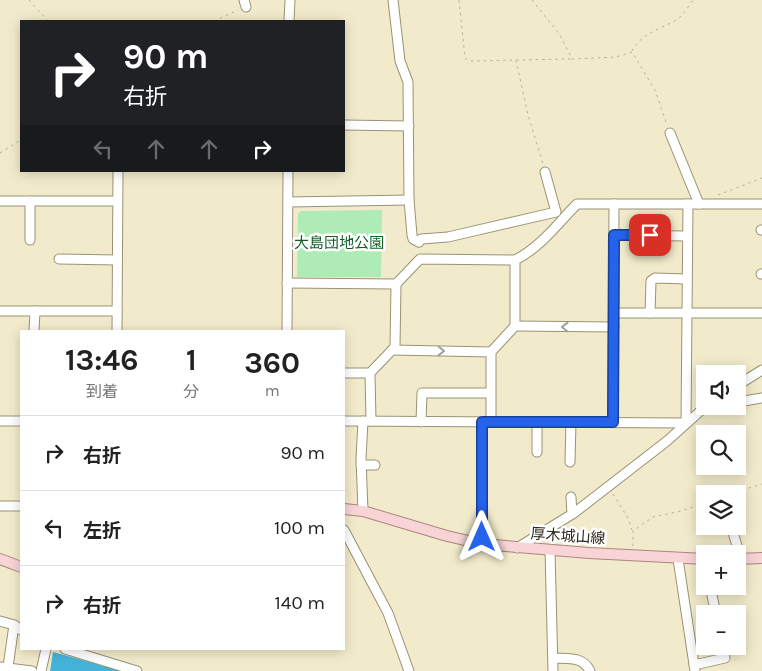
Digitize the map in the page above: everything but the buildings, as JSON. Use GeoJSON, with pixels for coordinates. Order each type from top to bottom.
{"type":"FeatureCollection","features":[{"type":"Feature","properties":{"kind":"main road","name":"厚木城山線"},"geometry":{"type":"LineString","coordinates":[[345,509],[363,511],[447,536],[482,544],[696,560]]}},
{"type":"Feature","properties":{"kind":"main road"},"geometry":{"type":"LineString","coordinates":[[746,559],[762,558]]}},
{"type":"Feature","properties":{"kind":"main road"},"geometry":{"type":"LineString","coordinates":[[0,559],[20,567]]}},
{"type":"Feature","properties":{"kind":"street"},"geometry":{"type":"LineString","coordinates":[[289,20],[290,0]]}},
{"type":"Feature","properties":{"kind":"street"},"geometry":{"type":"LineString","coordinates":[[393,0],[400,61],[408,82],[409,200],[412,235],[419,242]]}},
{"type":"Feature","properties":{"kind":"street"},"geometry":{"type":"LineString","coordinates":[[345,125],[409,126]]}},
{"type":"Feature","properties":{"kind":"street"},"geometry":{"type":"LineString","coordinates":[[670,133],[699,204]]}},
{"type":"Feature","properties":{"kind":"street"},"geometry":{"type":"LineString","coordinates":[[117,330],[118,172]]}},
{"type":"Feature","properties":{"kind":"street"},"geometry":{"type":"LineString","coordinates":[[287,330],[288,172]]}},
{"type":"Feature","properties":{"kind":"street"},"geometry":{"type":"LineString","coordinates":[[419,242],[421,239],[448,237],[556,212],[545,172]]}},
{"type":"Feature","properties":{"kind":"street"},"geometry":{"type":"LineString","coordinates":[[288,202],[409,200]]}},
{"type":"Feature","properties":{"kind":"street"},"geometry":{"type":"LineString","coordinates":[[0,201],[118,201]]}},
{"type":"Feature","properties":{"kind":"street"},"geometry":{"type":"LineString","coordinates":[[30,201],[30,240]]}},
{"type":"Feature","properties":{"kind":"street"},"geometry":{"type":"LineString","coordinates":[[363,511],[361,465],[367,421],[370,373],[395,347],[396,284],[420,259],[515,260],[526,255],[577,204],[762,204]]}},
{"type":"Feature","properties":{"kind":"street"},"geometry":{"type":"LineString","coordinates":[[613,422],[614,204]]}},
{"type":"Feature","properties":{"kind":"street"},"geometry":{"type":"LineString","coordinates":[[686,423],[686,236],[688,204]]}},
{"type":"Feature","properties":{"kind":"street"},"geometry":{"type":"LineString","coordinates":[[614,235],[686,236]]}},
{"type":"Feature","properties":{"kind":"street"},"geometry":{"type":"LineString","coordinates":[[419,242],[420,259]]}},
{"type":"Feature","properties":{"kind":"street"},"geometry":{"type":"LineString","coordinates":[[58,258],[117,260]]}},
{"type":"Feature","properties":{"kind":"street"},"geometry":{"type":"LineString","coordinates":[[482,544],[486,422],[490,393],[491,352],[515,326],[515,260]]}},
{"type":"Feature","properties":{"kind":"street"},"geometry":{"type":"LineString","coordinates":[[650,313],[651,281],[655,278],[687,279]]}},
{"type":"Feature","properties":{"kind":"street"},"geometry":{"type":"LineString","coordinates":[[287,283],[396,284]]}},
{"type":"Feature","properties":{"kind":"street"},"geometry":{"type":"LineString","coordinates":[[0,311],[117,311]]}},
{"type":"Feature","properties":{"kind":"street"},"geometry":{"type":"LineString","coordinates":[[34,330],[35,311]]}},
{"type":"Feature","properties":{"kind":"street"},"geometry":{"type":"LineString","coordinates":[[614,313],[762,313]]}},
{"type":"Feature","properties":{"kind":"street"},"geometry":{"type":"LineString","coordinates":[[515,326],[614,327]]}},
{"type":"Feature","properties":{"kind":"street"},"geometry":{"type":"LineString","coordinates":[[392,350],[491,352]]}},
{"type":"Feature","properties":{"kind":"street"},"geometry":{"type":"LineString","coordinates":[[746,380],[762,370]]}},
{"type":"Feature","properties":{"kind":"street"},"geometry":{"type":"LineString","coordinates":[[345,373],[370,373]]}},
{"type":"Feature","properties":{"kind":"street"},"geometry":{"type":"LineString","coordinates":[[422,422],[422,393],[490,393]]}},
{"type":"Feature","properties":{"kind":"street"},"geometry":{"type":"LineString","coordinates":[[746,401],[762,398]]}},
{"type":"Feature","properties":{"kind":"street"},"geometry":{"type":"LineString","coordinates":[[517,548],[572,514],[667,441],[696,414]]}},
{"type":"Feature","properties":{"kind":"street"},"geometry":{"type":"LineString","coordinates":[[0,421],[20,422]]}},
{"type":"Feature","properties":{"kind":"street"},"geometry":{"type":"LineString","coordinates":[[345,421],[686,423]]}},
{"type":"Feature","properties":{"kind":"street"},"geometry":{"type":"LineString","coordinates":[[537,422],[537,452]]}},
{"type":"Feature","properties":{"kind":"street"},"geometry":{"type":"LineString","coordinates":[[570,462],[571,422]]}},
{"type":"Feature","properties":{"kind":"street"},"geometry":{"type":"LineString","coordinates":[[361,465],[375,465]]}},
{"type":"Feature","properties":{"kind":"street"},"geometry":{"type":"LineString","coordinates":[[570,497],[572,514]]}},
{"type":"Feature","properties":{"kind":"street"},"geometry":{"type":"LineString","coordinates":[[0,506],[20,506]]}},
{"type":"Feature","properties":{"kind":"street"},"geometry":{"type":"LineString","coordinates":[[345,532],[388,612],[409,671]]}},
{"type":"Feature","properties":{"kind":"street"},"geometry":{"type":"LineString","coordinates":[[550,550],[554,671]]}},
{"type":"Feature","properties":{"kind":"street"},"geometry":{"type":"LineString","coordinates":[[678,559],[694,668],[726,658],[725,655]]}},
{"type":"Feature","properties":{"kind":"street"},"geometry":{"type":"LineString","coordinates":[[0,621],[18,628],[4,667],[32,671]]}},
{"type":"Feature","properties":{"kind":"street"},"geometry":{"type":"LineString","coordinates":[[41,671],[46,650]]}},
{"type":"Feature","properties":{"kind":"street"},"geometry":{"type":"LineString","coordinates":[[73,650],[90,652],[136,671]]}},
{"type":"Feature","properties":{"kind":"street"},"geometry":{"type":"LineString","coordinates":[[554,658],[578,659],[590,671]]}},
{"type":"Feature","properties":{"kind":"path"},"geometry":{"type":"LineString","coordinates":[[29,0],[47,20]]}},
{"type":"Feature","properties":{"kind":"path"},"geometry":{"type":"LineString","coordinates":[[459,0],[465,58],[469,61],[616,57],[632,52],[646,36],[678,18],[685,12],[693,0]]}},
{"type":"Feature","properties":{"kind":"path"},"geometry":{"type":"LineString","coordinates":[[532,0],[560,35],[572,59]]}},
{"type":"Feature","properties":{"kind":"path"},"geometry":{"type":"LineString","coordinates":[[216,20],[245,4]]}},
{"type":"Feature","properties":{"kind":"path"},"geometry":{"type":"LineString","coordinates":[[632,52],[655,90],[670,133]]}},
{"type":"Feature","properties":{"kind":"path"},"geometry":{"type":"LineString","coordinates":[[516,60],[528,115],[545,172]]}},
{"type":"Feature","properties":{"kind":"path"},"geometry":{"type":"LineString","coordinates":[[0,153],[20,141]]}},
{"type":"Feature","properties":{"kind":"path"},"geometry":{"type":"LineString","coordinates":[[715,196],[762,178]]}},
{"type":"Feature","properties":{"kind":"path"},"geometry":{"type":"LineString","coordinates":[[746,489],[762,484]]}},
{"type":"Feature","properties":{"kind":"path"},"geometry":{"type":"LineString","coordinates":[[608,487],[628,518],[632,531],[632,556]]}},
{"type":"Feature","properties":{"kind":"path"},"geometry":{"type":"LineString","coordinates":[[632,531],[653,517],[681,512],[696,506]]}},
{"type":"Feature","properties":{"kind":"green space","name":"大島団地公園"},"geometry":{"type":"Polygon","coordinates":[[[382,210],[381,277],[297,277],[298,214],[301,211],[382,210]]]}},
{"type":"Feature","properties":{"kind":"water"},"geometry":{"type":"Polygon","coordinates":[[[53,652],[123,671],[50,671],[53,652]]]}},
{"type":"Feature","properties":{"kind":"route"},"geometry":{"type":"LineString","coordinates":[[482,537],[482,422],[613,422],[614,235],[650,235]]}}]}
